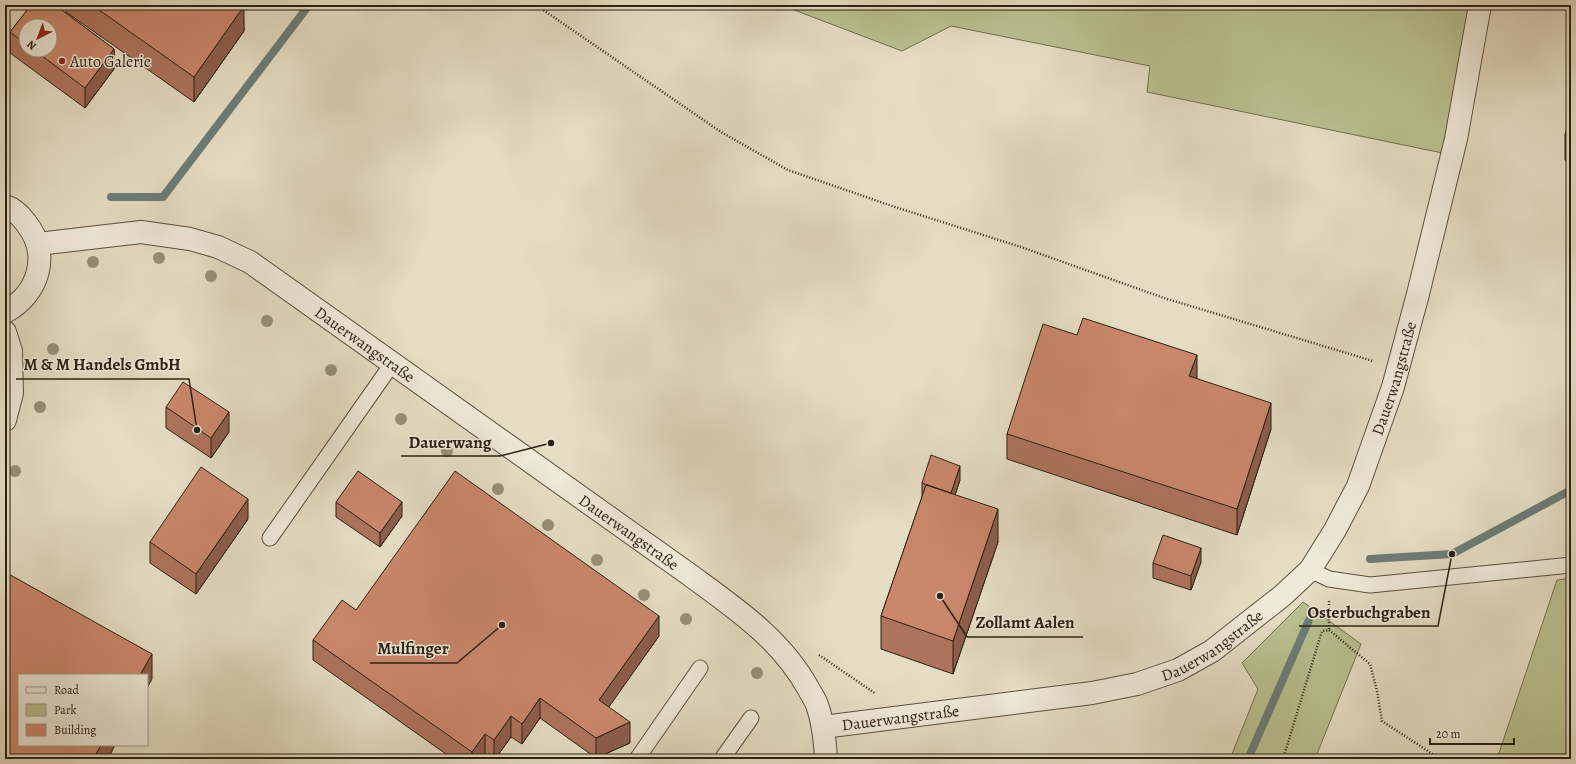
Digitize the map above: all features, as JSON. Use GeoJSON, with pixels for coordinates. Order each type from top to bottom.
{"type":"FeatureCollection","features":[{"type":"Feature","properties":{"kind":"street","name":"Dauerwangstraße"},"geometry":{"type":"LineString","coordinates":[[38,244],[141,232],[190,239],[218,246],[250,262],[751,620],[780,649],[800,674],[817,704],[823,727],[1092,693],[1137,684],[1178,670],[1212,651],[1282,596],[1320,574],[1335,530],[1358,486],[1393,387],[1418,294],[1456,138],[1480,5]]}},
{"type":"Feature","properties":{"kind":"street"},"geometry":{"type":"LineString","coordinates":[[5,206],[21,216],[31,229],[38,244],[39,262],[36,279],[28,294],[15,306],[5,312]]}},
{"type":"Feature","properties":{"kind":"street"},"geometry":{"type":"LineString","coordinates":[[5,332],[11,351],[12,393],[5,420]]}},
{"type":"Feature","properties":{"kind":"street"},"geometry":{"type":"LineString","coordinates":[[823,727],[826,759]]}},
{"type":"Feature","properties":{"kind":"lane"},"geometry":{"type":"LineString","coordinates":[[270,538],[392,364]]}},
{"type":"Feature","properties":{"kind":"lane"},"geometry":{"type":"LineString","coordinates":[[1320,574],[1370,585],[1571,565]]}},
{"type":"Feature","properties":{"kind":"lane"},"geometry":{"type":"LineString","coordinates":[[637,759],[700,668]]}},
{"type":"Feature","properties":{"kind":"lane"},"geometry":{"type":"LineString","coordinates":[[722,759],[751,718]]}},
{"type":"Feature","properties":{"kind":"path"},"geometry":{"type":"LineString","coordinates":[[536,5],[721,132],[788,170],[895,207],[1021,247],[1164,298],[1398,369]]}},
{"type":"Feature","properties":{"kind":"path"},"geometry":{"type":"LineString","coordinates":[[1320,574],[1329,630]]}},
{"type":"Feature","properties":{"kind":"path"},"geometry":{"type":"LineString","coordinates":[[1284,759],[1322,630],[1329,630],[1370,664],[1377,691],[1382,721],[1440,759]]}},
{"type":"Feature","properties":{"kind":"path"},"geometry":{"type":"LineString","coordinates":[[818,654],[877,694]]}},
{"type":"Feature","properties":{"kind":"green space"},"geometry":{"type":"Polygon","coordinates":[[[781,5],[1480,5],[1452,155],[1147,92],[1150,66],[951,26],[902,51],[781,5]]]}},
{"type":"Feature","properties":{"kind":"green space"},"geometry":{"type":"Polygon","coordinates":[[[1571,578],[1571,759],[1497,759],[1557,580],[1571,578]]]}},
{"type":"Feature","properties":{"kind":"green space"},"geometry":{"type":"Polygon","coordinates":[[[1303,602],[1361,644],[1315,759],[1230,759],[1258,689],[1242,663],[1303,602]]]}},
{"type":"Feature","properties":{"kind":"building"},"geometry":{"type":"Polygon","coordinates":[[[31,5],[55,5],[114,49],[85,88],[45,58],[58,58],[58,18],[21,18],[31,5]]]}},
{"type":"Feature","properties":{"kind":"building"},"geometry":{"type":"Polygon","coordinates":[[[92,5],[243,5],[244,6],[194,77],[92,5]]]}},
{"type":"Feature","properties":{"kind":"building"},"geometry":{"type":"Polygon","coordinates":[[[18,22],[18,38],[10,32],[18,22]]]}},
{"type":"Feature","properties":{"kind":"building"},"geometry":{"type":"Polygon","coordinates":[[[1571,115],[1571,137],[1565,135],[1571,115]]]}},
{"type":"Feature","properties":{"kind":"building"},"geometry":{"type":"Polygon","coordinates":[[[1083,318],[1197,355],[1189,376],[1271,403],[1237,509],[1007,434],[1043,324],[1077,335],[1083,318]]]}},
{"type":"Feature","properties":{"kind":"building"},"geometry":{"type":"Polygon","coordinates":[[[183,382],[229,412],[211,438],[166,407],[183,382]]]}},
{"type":"Feature","properties":{"kind":"building"},"geometry":{"type":"Polygon","coordinates":[[[931,455],[960,466],[951,493],[922,483],[931,455]]]}},
{"type":"Feature","properties":{"kind":"building"},"geometry":{"type":"Polygon","coordinates":[[[201,467],[248,499],[196,574],[150,542],[201,467]]]}},
{"type":"Feature","properties":{"kind":"building"},"geometry":{"type":"Polygon","coordinates":[[[358,471],[402,502],[380,533],[336,502],[358,471]]]}},
{"type":"Feature","properties":{"kind":"building"},"geometry":{"type":"Polygon","coordinates":[[[455,471],[659,616],[599,700],[630,722],[596,738],[540,698],[522,724],[511,716],[494,740],[485,734],[472,752],[313,640],[342,600],[356,610],[455,471]]]}},
{"type":"Feature","properties":{"kind":"building"},"geometry":{"type":"Polygon","coordinates":[[[926,485],[998,509],[953,641],[881,616],[926,485]]]}},
{"type":"Feature","properties":{"kind":"building"},"geometry":{"type":"Polygon","coordinates":[[[1163,535],[1201,548],[1191,576],[1153,563],[1163,535]]]}},
{"type":"Feature","properties":{"kind":"building"},"geometry":{"type":"Polygon","coordinates":[[[5,572],[152,654],[141,674],[18,674],[18,746],[100,746],[93,759],[5,759],[5,572]]]}},
{"type":"Feature","properties":{"kind":"waterway"},"geometry":{"type":"LineString","coordinates":[[111,197],[163,197],[309,5]]}},
{"type":"Feature","properties":{"kind":"waterway"},"geometry":{"type":"LineString","coordinates":[[1370,559],[1452,554],[1571,490]]}},
{"type":"Feature","properties":{"kind":"waterway"},"geometry":{"type":"LineString","coordinates":[[1248,759],[1309,620]]}},
{"type":"Feature","properties":{"kind":"place","name":"Auto Galerie"},"geometry":{"type":"Point","coordinates":[62,61]}},
{"type":"Feature","properties":{"kind":"place","name":"M & M Handels GmbH"},"geometry":{"type":"Point","coordinates":[197,430]}},
{"type":"Feature","properties":{"kind":"place","name":"Dauerwang"},"geometry":{"type":"Point","coordinates":[551,443]}},
{"type":"Feature","properties":{"kind":"place","name":"Osterbuchgraben"},"geometry":{"type":"Point","coordinates":[1452,554]}},
{"type":"Feature","properties":{"kind":"place","name":"Zollamt Aalen"},"geometry":{"type":"Point","coordinates":[940,596]}},
{"type":"Feature","properties":{"kind":"place","name":"Mulfinger"},"geometry":{"type":"Point","coordinates":[502,625]}}]}
